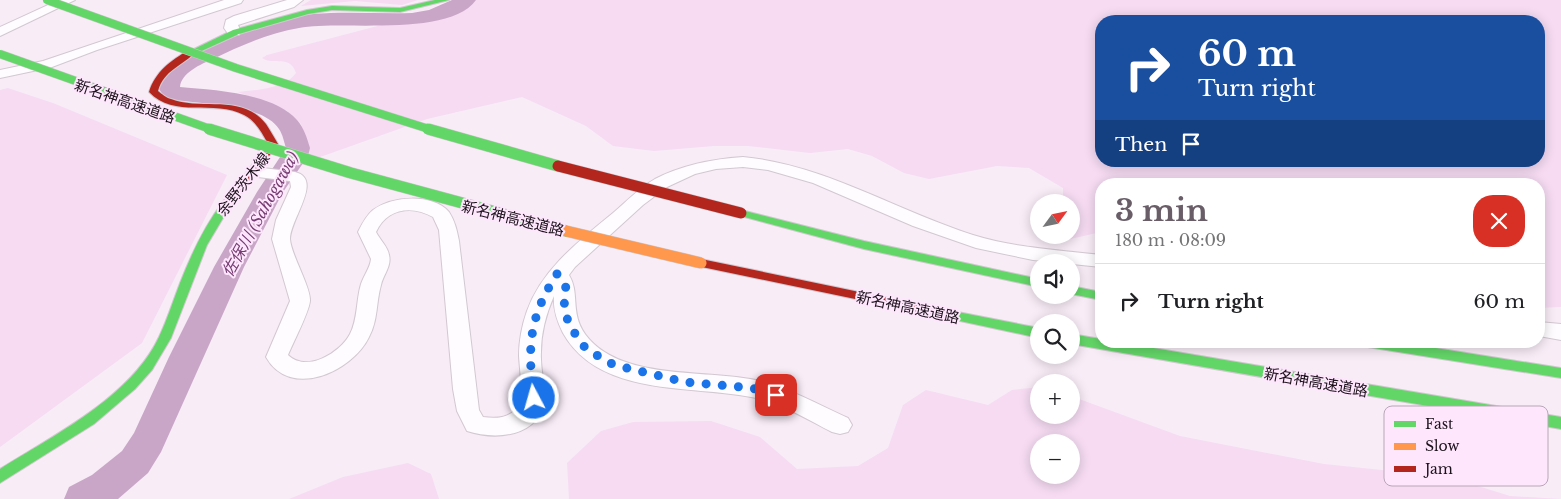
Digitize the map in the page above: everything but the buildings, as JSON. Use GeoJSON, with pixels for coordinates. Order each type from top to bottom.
{"type":"FeatureCollection","features":[{"type":"Feature","properties":{"kind":"main road"},"geometry":{"type":"LineString","coordinates":[[47,0],[110,26],[218,64],[337,102],[585,174],[864,245],[1030,281]]}},
{"type":"Feature","properties":{"kind":"main road","name":"余野茨木線"},"geometry":{"type":"LineString","coordinates":[[0,477],[116,397],[147,368],[160,347],[212,224],[259,172],[272,144],[269,132],[262,121],[238,110],[165,102],[153,92],[158,78],[180,60],[234,32],[298,13],[364,8],[405,9],[445,0]]}},
{"type":"Feature","properties":{"kind":"main road","name":"新名神高速道路"},"geometry":{"type":"LineString","coordinates":[[0,54],[83,88],[312,163],[450,203],[700,263],[1030,331]]}},
{"type":"Feature","properties":{"kind":"main road"},"geometry":{"type":"LineString","coordinates":[[1080,292],[1095,295]]}},
{"type":"Feature","properties":{"kind":"main road","name":"新名神高速道路"},"geometry":{"type":"LineString","coordinates":[[1080,341],[1095,343]]}},
{"type":"Feature","properties":{"kind":"main road","name":"新名神高速道路"},"geometry":{"type":"LineString","coordinates":[[1124,348],[1462,406]]}},
{"type":"Feature","properties":{"kind":"main road"},"geometry":{"type":"LineString","coordinates":[[1405,348],[1561,373]]}},
{"type":"Feature","properties":{"kind":"main road"},"geometry":{"type":"LineString","coordinates":[[1477,348],[1532,356]]}},
{"type":"Feature","properties":{"kind":"main road","name":"新名神高速道路"},"geometry":{"type":"LineString","coordinates":[[1548,421],[1561,423]]}},
{"type":"Feature","properties":{"kind":"street"},"geometry":{"type":"LineString","coordinates":[[0,32],[69,0]]}},
{"type":"Feature","properties":{"kind":"street"},"geometry":{"type":"LineString","coordinates":[[0,74],[47,64],[92,47],[237,0]]}},
{"type":"Feature","properties":{"kind":"street"},"geometry":{"type":"LineString","coordinates":[[234,32],[231,28],[231,23],[243,16],[289,5],[298,0]]}},
{"type":"Feature","properties":{"kind":"street"},"geometry":{"type":"LineString","coordinates":[[259,172],[295,177],[299,181],[300,187],[285,220],[281,239],[300,301],[277,358],[282,365],[292,370],[306,371],[322,368],[351,350],[360,335],[366,302],[380,264],[380,255],[367,232],[369,223],[389,208],[418,204],[440,213],[446,222],[450,241],[468,411],[474,424],[485,427],[501,428],[516,423],[530,411],[534,398],[530,352],[532,326],[543,296],[557,274],[571,258],[658,185],[695,168],[720,163],[744,162],[766,164],[807,174],[966,239],[1016,253],[1095,260]]}},
{"type":"Feature","properties":{"kind":"street"},"geometry":{"type":"LineString","coordinates":[[557,274],[562,279],[566,288],[564,307],[569,325],[586,349],[614,365],[685,382],[752,388],[776,395],[840,425]]}},
{"type":"Feature","properties":{"kind":"street"},"geometry":{"type":"LineString","coordinates":[[1545,330],[1561,332]]}},
{"type":"Feature","properties":{"kind":"shaded area"},"geometry":{"type":"Polygon","coordinates":[[[311,0],[418,0],[402,5],[355,1],[301,6],[311,0]]]}},
{"type":"Feature","properties":{"kind":"shaded area"},"geometry":{"type":"Polygon","coordinates":[[[461,0],[1561,0],[1561,307],[1545,308],[1545,178],[1095,178],[1095,233],[1080,237],[1080,194],[1063,194],[1063,188],[1029,168],[997,166],[929,179],[904,173],[872,156],[848,149],[810,153],[748,146],[714,146],[654,151],[613,146],[586,126],[522,97],[427,119],[292,167],[307,143],[301,124],[287,111],[238,92],[278,86],[296,73],[293,67],[286,62],[262,58],[267,55],[389,23],[461,0]]]}},
{"type":"Feature","properties":{"kind":"shaded area"},"geometry":{"type":"Polygon","coordinates":[[[8,88],[53,103],[227,175],[142,343],[0,447],[0,90],[8,88]]]}},
{"type":"Feature","properties":{"kind":"shaded area"},"geometry":{"type":"Polygon","coordinates":[[[1030,388],[1030,424],[1080,424],[1080,399],[1180,436],[1324,464],[1384,470],[1384,486],[1478,486],[1510,496],[1561,499],[569,499],[567,463],[601,431],[633,422],[711,421],[760,437],[797,469],[858,466],[888,448],[903,405],[926,390],[988,405],[1012,390],[1030,388]]]}},
{"type":"Feature","properties":{"kind":"shaded area"},"geometry":{"type":"Polygon","coordinates":[[[408,463],[431,474],[439,499],[289,499],[343,477],[408,463]]]}},
{"type":"Feature","properties":{"kind":"waterway","name":"佐保川 (Sahogawa)"},"geometry":{"type":"LineString","coordinates":[[83,499],[105,487],[135,462],[148,441],[185,357],[229,267],[270,192],[295,156],[298,148],[289,125],[276,115],[263,108],[233,100],[173,93],[168,86],[171,79],[181,68],[201,56],[275,27],[313,20],[412,19],[432,16],[450,10],[466,0]]}},
{"type":"Feature","properties":{"kind":"traffic: fast"},"geometry":{"type":"LineString","coordinates":[[47,0],[173,47],[364,110],[558,166]]}},
{"type":"Feature","properties":{"kind":"traffic: fast"},"geometry":{"type":"LineString","coordinates":[[192,52],[236,32],[307,12],[332,8],[400,10],[445,0]]}},
{"type":"Feature","properties":{"kind":"traffic: fast"},"geometry":{"type":"LineString","coordinates":[[0,54],[139,105],[280,152],[494,213],[566,231]]}},
{"type":"Feature","properties":{"kind":"traffic: fast"},"geometry":{"type":"LineString","coordinates":[[0,477],[89,420],[111,403],[148,366],[165,338],[202,245],[214,222],[238,190]]}},
{"type":"Feature","properties":{"kind":"traffic: fast"},"geometry":{"type":"LineString","coordinates":[[741,213],[864,245],[1030,281]]}},
{"type":"Feature","properties":{"kind":"traffic: fast"},"geometry":{"type":"LineString","coordinates":[[1080,292],[1095,295]]}},
{"type":"Feature","properties":{"kind":"traffic: fast"},"geometry":{"type":"LineString","coordinates":[[922,309],[1030,331]]}},
{"type":"Feature","properties":{"kind":"traffic: fast"},"geometry":{"type":"LineString","coordinates":[[1080,341],[1095,343]]}},
{"type":"Feature","properties":{"kind":"traffic: fast"},"geometry":{"type":"LineString","coordinates":[[1124,348],[1462,406]]}},
{"type":"Feature","properties":{"kind":"traffic: fast"},"geometry":{"type":"LineString","coordinates":[[1405,348],[1561,373]]}},
{"type":"Feature","properties":{"kind":"traffic: fast"},"geometry":{"type":"LineString","coordinates":[[1548,421],[1561,423]]}},
{"type":"Feature","properties":{"kind":"traffic: jam"},"geometry":{"type":"LineString","coordinates":[[192,52],[179,59],[163,73],[158,79],[153,92],[167,101],[182,105],[232,108],[248,113],[261,124],[273,144],[238,190]]}},
{"type":"Feature","properties":{"kind":"traffic: jam"},"geometry":{"type":"LineString","coordinates":[[558,166],[741,213]]}},
{"type":"Feature","properties":{"kind":"traffic: jam"},"geometry":{"type":"LineString","coordinates":[[701,263],[922,309]]}},
{"type":"Feature","properties":{"kind":"traffic: slow"},"geometry":{"type":"LineString","coordinates":[[566,231],[701,263]]}},
{"type":"Feature","properties":{"kind":"route"},"geometry":{"type":"LineString","coordinates":[[534,398],[531,382],[530,352],[532,326],[543,296],[557,274],[562,279],[566,288],[564,307],[569,325],[586,349],[614,365],[685,382],[752,388],[776,395]]}}]}
